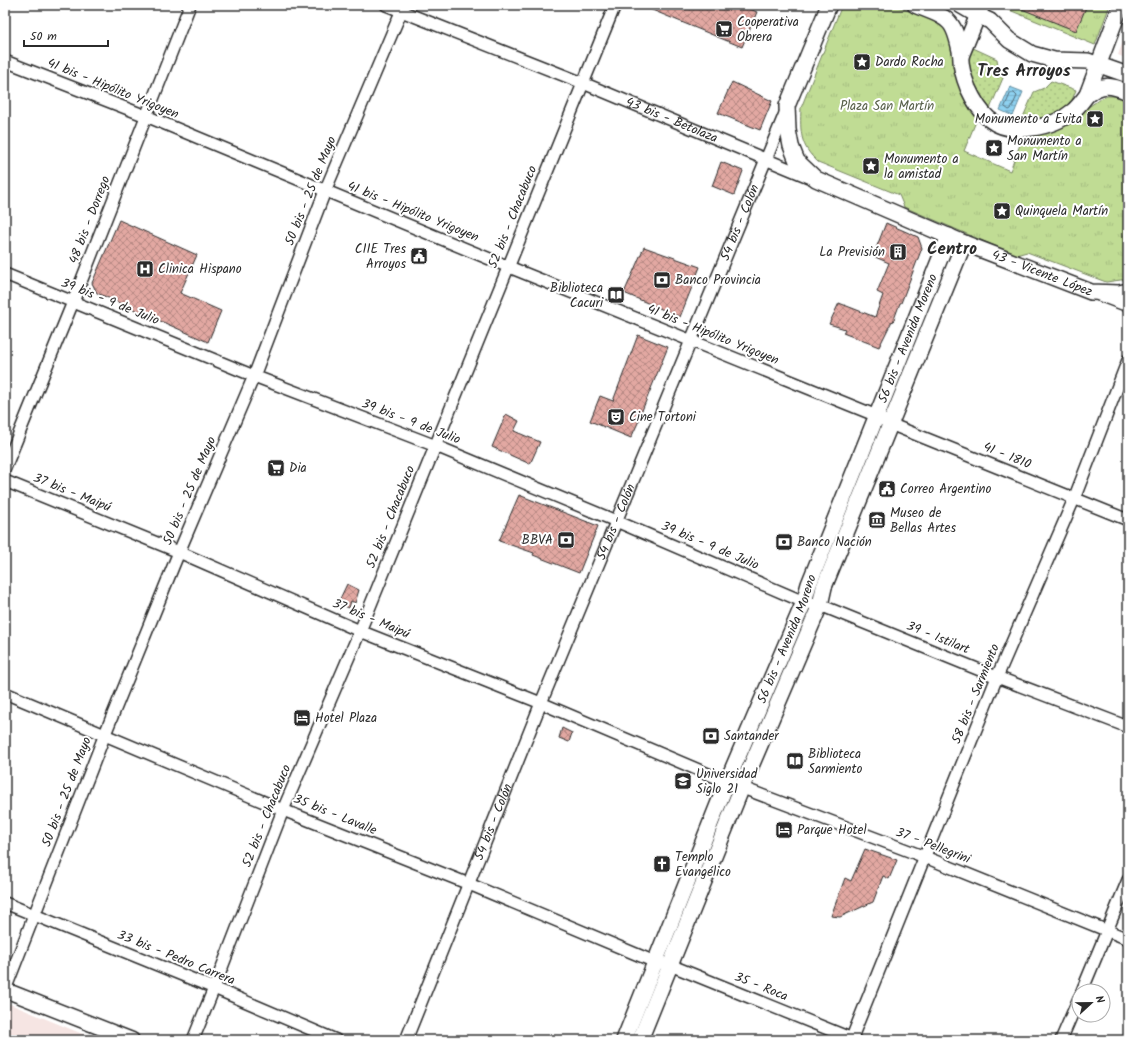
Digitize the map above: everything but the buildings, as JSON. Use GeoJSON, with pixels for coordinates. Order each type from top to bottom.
{"type":"FeatureCollection","features":[{"type":"Feature","properties":{"kind":"main road","name":"54 bis - Colón"},"geometry":{"type":"LineString","coordinates":[[788,106],[829,5]]}},
{"type":"Feature","properties":{"kind":"main road"},"geometry":{"type":"LineString","coordinates":[[914,5],[945,17],[952,25],[958,36],[961,56]]}},
{"type":"Feature","properties":{"kind":"main road"},"geometry":{"type":"LineString","coordinates":[[960,5],[979,10],[1009,40],[1032,54],[1054,60],[1088,61],[1128,75]]}},
{"type":"Feature","properties":{"kind":"main road"},"geometry":{"type":"LineString","coordinates":[[979,10],[961,56],[960,63],[963,76],[970,93],[979,108],[990,120],[1002,126],[1027,129],[1055,121],[1072,112],[1080,105],[1087,94],[1121,5]]}},
{"type":"Feature","properties":{"kind":"main road"},"geometry":{"type":"LineString","coordinates":[[1087,94],[1095,88],[1108,86],[1128,92]]}},
{"type":"Feature","properties":{"kind":"main road"},"geometry":{"type":"LineString","coordinates":[[788,106],[788,130],[791,148],[797,161],[816,179]]}},
{"type":"Feature","properties":{"kind":"main road","name":"43 bis - Betolaza"},"geometry":{"type":"LineString","coordinates":[[816,179],[957,240]]}},
{"type":"Feature","properties":{"kind":"main road","name":"43 - Vicente López"},"geometry":{"type":"LineString","coordinates":[[957,240],[1091,292]]}},
{"type":"Feature","properties":{"kind":"main road","name":"56 bis - Avenida Moreno"},"geometry":{"type":"LineString","coordinates":[[640,1040],[662,963],[727,782],[804,602],[809,584],[877,416],[957,240]]}},
{"type":"Feature","properties":{"kind":"main road","name":"56 bis - Avenida Moreno"},"geometry":{"type":"LineString","coordinates":[[624,1040],[662,963],[742,787],[820,605],[824,586],[890,424],[957,240]]}},
{"type":"Feature","properties":{"kind":"main road"},"geometry":{"type":"LineString","coordinates":[[1091,292],[1119,293],[1128,291]]}},
{"type":"Feature","properties":{"kind":"street","name":"48 bis - Dorrego"},"geometry":{"type":"LineString","coordinates":[[5,468],[73,302],[190,5]]}},
{"type":"Feature","properties":{"kind":"street","name":"43 bis - Betolaza"},"geometry":{"type":"LineString","coordinates":[[386,5],[403,8],[583,82],[765,160],[816,179]]}},
{"type":"Feature","properties":{"kind":"street","name":"52 bis - Chacabuco"},"geometry":{"type":"LineString","coordinates":[[193,1040],[283,810],[360,631],[615,5]]}},
{"type":"Feature","properties":{"kind":"street","name":"50 bis - 25 de Mayo"},"geometry":{"type":"LineString","coordinates":[[5,990],[105,734],[179,552],[254,376],[325,191],[403,8]]}},
{"type":"Feature","properties":{"kind":"street","name":"41 bis - Hipólito Yrigoyen"},"geometry":{"type":"LineString","coordinates":[[5,61],[146,116],[509,267],[877,416]]}},
{"type":"Feature","properties":{"kind":"street","name":"54 bis - Colón"},"geometry":{"type":"LineString","coordinates":[[406,1040],[541,703],[788,106]]}},
{"type":"Feature","properties":{"kind":"street","name":"39 bis - 9 de Julio"},"geometry":{"type":"LineString","coordinates":[[5,274],[254,376],[436,446],[616,521],[804,602]]}},
{"type":"Feature","properties":{"kind":"street","name":"43 - Vicente López"},"geometry":{"type":"LineString","coordinates":[[1091,292],[1128,306]]}},
{"type":"Feature","properties":{"kind":"street","name":"58 bis - Sarmiento"},"geometry":{"type":"LineString","coordinates":[[853,1040],[997,677],[1074,499],[1128,360]]}},
{"type":"Feature","properties":{"kind":"street","name":"41 - 1810"},"geometry":{"type":"LineString","coordinates":[[877,416],[890,424],[1128,520]]}},
{"type":"Feature","properties":{"kind":"street","name":"37 bis - Maipú"},"geometry":{"type":"LineString","coordinates":[[5,481],[179,552],[360,631],[541,703],[727,782]]}},
{"type":"Feature","properties":{"kind":"street","name":"39 - Istilart"},"geometry":{"type":"LineString","coordinates":[[804,602],[820,605],[997,677],[1128,727]]}},
{"type":"Feature","properties":{"kind":"street","name":"35 bis - Lavalle"},"geometry":{"type":"LineString","coordinates":[[5,693],[283,810],[662,963]]}},
{"type":"Feature","properties":{"kind":"street","name":"37 - Pellegrini"},"geometry":{"type":"LineString","coordinates":[[727,782],[925,857],[1128,939]]}},
{"type":"Feature","properties":{"kind":"street"},"geometry":{"type":"LineString","coordinates":[[1085,983],[1128,880]]}},
{"type":"Feature","properties":{"kind":"street","name":"33 bis - Pedro Carrera"},"geometry":{"type":"LineString","coordinates":[[5,903],[214,988],[336,1040]]}},
{"type":"Feature","properties":{"kind":"street","name":"35 - Roca"},"geometry":{"type":"LineString","coordinates":[[662,963],[853,1040]]}},
{"type":"Feature","properties":{"kind":"street"},"geometry":{"type":"LineString","coordinates":[[5,990],[132,1040]]}},
{"type":"Feature","properties":{"kind":"street"},"geometry":{"type":"LineString","coordinates":[[1061,1040],[1071,1017]]}},
{"type":"Feature","properties":{"kind":"shaded area"},"geometry":{"type":"Polygon","coordinates":[[[1128,28],[1128,59],[1118,55],[1128,28]]]}},
{"type":"Feature","properties":{"kind":"shaded area"},"geometry":{"type":"Polygon","coordinates":[[[5,1002],[97,1040],[5,1040],[5,1002]]]}},
{"type":"Feature","properties":{"kind":"green space","name":"Plaza San Martín"},"geometry":{"type":"Polygon","coordinates":[[[842,5],[894,5],[943,25],[948,32],[979,114],[964,151],[1010,171],[1024,134],[1074,117],[1100,99],[1107,96],[1115,96],[1128,101],[1128,279],[1106,282],[1027,252],[1016,255],[904,207],[899,195],[818,162],[804,144],[802,138],[801,108],[842,5]]]}},
{"type":"Feature","properties":{"kind":"green space"},"geometry":{"type":"Polygon","coordinates":[[[997,5],[1110,5],[1095,45],[997,5]]]}},
{"type":"Feature","properties":{"kind":"green space"},"geometry":{"type":"Polygon","coordinates":[[[971,47],[997,59],[999,71],[1003,78],[989,111],[982,105],[966,66],[971,47]]]}},
{"type":"Feature","properties":{"kind":"green space"},"geometry":{"type":"Polygon","coordinates":[[[1051,81],[1076,90],[1070,105],[1057,116],[1020,124],[1034,92],[1044,88],[1051,81]]]}},
{"type":"Feature","properties":{"kind":"green space"},"geometry":{"type":"Polygon","coordinates":[[[941,272],[945,274],[892,403],[888,401],[941,272]]]}},
{"type":"Feature","properties":{"kind":"green space"},"geometry":{"type":"Polygon","coordinates":[[[796,631],[800,633],[747,763],[743,761],[796,631]]]}},
{"type":"Feature","properties":{"kind":"water"},"geometry":{"type":"Polygon","coordinates":[[[1010,87],[1023,92],[1013,116],[1000,110],[1010,87]]]}},
{"type":"Feature","properties":{"kind":"place","name":"Cooperativa Obrera"},"geometry":{"type":"Point","coordinates":[724,29]}},
{"type":"Feature","properties":{"kind":"place","name":"Dardo Rocha"},"geometry":{"type":"Point","coordinates":[862,62]}},
{"type":"Feature","properties":{"kind":"place","name":"Monumento a Evita"},"geometry":{"type":"Point","coordinates":[1095,119]}},
{"type":"Feature","properties":{"kind":"place","name":"Monumento a San Martín"},"geometry":{"type":"Point","coordinates":[994,148]}},
{"type":"Feature","properties":{"kind":"place","name":"Monumento a la amistad"},"geometry":{"type":"Point","coordinates":[871,166]}},
{"type":"Feature","properties":{"kind":"place","name":"Quinquela Martín"},"geometry":{"type":"Point","coordinates":[1002,211]}},
{"type":"Feature","properties":{"kind":"place","name":"La Previsión"},"geometry":{"type":"Point","coordinates":[898,252]}},
{"type":"Feature","properties":{"kind":"place","name":"CIIE Tres Arroyos"},"geometry":{"type":"Point","coordinates":[419,256]}},
{"type":"Feature","properties":{"kind":"place","name":"Clinica Hispano"},"geometry":{"type":"Point","coordinates":[145,269]}},
{"type":"Feature","properties":{"kind":"place","name":"Banco Provincia"},"geometry":{"type":"Point","coordinates":[662,280]}},
{"type":"Feature","properties":{"kind":"place","name":"Biblioteca Cacuri"},"geometry":{"type":"Point","coordinates":[616,295]}},
{"type":"Feature","properties":{"kind":"place","name":"Cine Tortoni"},"geometry":{"type":"Point","coordinates":[616,417]}},
{"type":"Feature","properties":{"kind":"place","name":"Dia"},"geometry":{"type":"Point","coordinates":[276,468]}},
{"type":"Feature","properties":{"kind":"place","name":"Correo Argentino"},"geometry":{"type":"Point","coordinates":[887,489]}},
{"type":"Feature","properties":{"kind":"place","name":"Museo de Bellas Artes"},"geometry":{"type":"Point","coordinates":[877,520]}},
{"type":"Feature","properties":{"kind":"place","name":"BBVA"},"geometry":{"type":"Point","coordinates":[566,540]}},
{"type":"Feature","properties":{"kind":"place","name":"Banco Nación"},"geometry":{"type":"Point","coordinates":[784,542]}},
{"type":"Feature","properties":{"kind":"place","name":"Hotel Plaza"},"geometry":{"type":"Point","coordinates":[302,718]}},
{"type":"Feature","properties":{"kind":"place","name":"Santander"},"geometry":{"type":"Point","coordinates":[711,736]}},
{"type":"Feature","properties":{"kind":"place","name":"Biblioteca Sarmiento"},"geometry":{"type":"Point","coordinates":[795,761]}},
{"type":"Feature","properties":{"kind":"place","name":"Universidad Siglo 21"},"geometry":{"type":"Point","coordinates":[683,781]}},
{"type":"Feature","properties":{"kind":"place","name":"Parque Hotel"},"geometry":{"type":"Point","coordinates":[784,830]}},
{"type":"Feature","properties":{"kind":"place","name":"Templo Evangélico"},"geometry":{"type":"Point","coordinates":[662,864]}},
{"type":"Feature","properties":{"kind":"district","name":"Tres Arroyos"},"geometry":{"type":"Point","coordinates":[1024,71]}},
{"type":"Feature","properties":{"kind":"district","name":"Centro"},"geometry":{"type":"Point","coordinates":[952,249]}}]}
